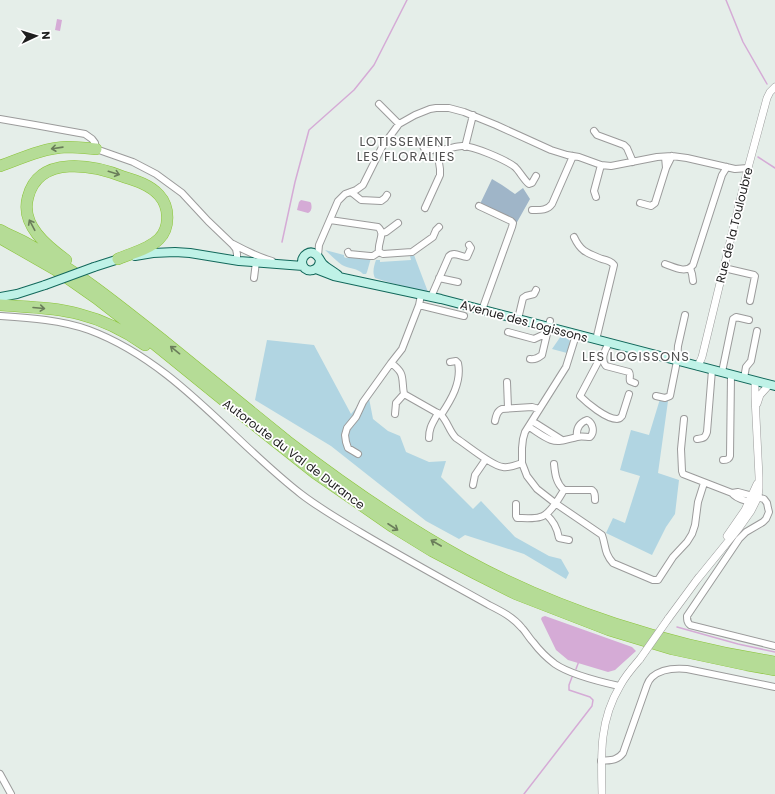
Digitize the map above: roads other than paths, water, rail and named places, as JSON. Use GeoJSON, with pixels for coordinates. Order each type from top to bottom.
{"type":"FeatureCollection","features":[{"type":"Feature","properties":{"kind":"highway"},"geometry":{"type":"LineString","coordinates":[[0,166],[34,153],[56,148],[76,147],[96,149]]}},
{"type":"Feature","properties":{"kind":"highway"},"geometry":{"type":"LineString","coordinates":[[118,259],[153,244],[165,232],[167,219],[165,205],[163,200],[153,190],[144,184],[118,174],[96,168],[78,166],[67,166],[52,170],[45,173],[33,184],[27,201],[27,213],[30,224],[38,236],[57,254],[115,297],[135,318]]}},
{"type":"Feature","properties":{"kind":"highway","name":"Autoroute du Val de Durance"},"geometry":{"type":"LineString","coordinates":[[0,230],[30,245],[98,290],[289,442],[358,493],[412,529],[465,559],[519,586],[606,620],[653,635],[703,648],[775,662]]}},
{"type":"Feature","properties":{"kind":"highway","name":"Autoroute du Val de Durance"},"geometry":{"type":"LineString","coordinates":[[0,238],[56,270],[96,298],[315,473],[393,527],[426,547],[516,594],[609,630],[672,649],[747,666],[775,670]]}},
{"type":"Feature","properties":{"kind":"highway"},"geometry":{"type":"LineString","coordinates":[[0,304],[53,309],[79,314],[108,324],[131,335],[174,365],[283,452],[315,473]]}},
{"type":"Feature","properties":{"kind":"main road"},"geometry":{"type":"LineString","coordinates":[[0,297],[17,294],[45,285],[118,259],[152,253],[190,253],[238,261],[290,265],[303,263]]}},
{"type":"Feature","properties":{"kind":"main road"},"geometry":{"type":"LineString","coordinates":[[310,253],[314,253],[319,258],[319,265],[316,269],[308,270],[303,263],[305,255],[310,253]]}},
{"type":"Feature","properties":{"kind":"main road","name":"Avenue des Logissons"},"geometry":{"type":"LineString","coordinates":[[319,258],[323,264],[342,278]]}},
{"type":"Feature","properties":{"kind":"main road","name":"Avenue des Logissons"},"geometry":{"type":"LineString","coordinates":[[316,269],[334,276],[431,297],[773,385]]}},
{"type":"Feature","properties":{"kind":"street","name":"Rue de la Touloubre"},"geometry":{"type":"LineString","coordinates":[[698,366],[702,357],[748,168],[767,98],[775,87]]}},
{"type":"Feature","properties":{"kind":"street"},"geometry":{"type":"LineString","coordinates":[[379,104],[399,124]]}},
{"type":"Feature","properties":{"kind":"street"},"geometry":{"type":"LineString","coordinates":[[319,258],[319,245],[338,201],[345,194],[356,190],[363,185],[382,147],[399,124],[430,109],[449,108],[464,112],[496,124],[551,150],[579,157],[601,165],[611,166],[668,157],[687,158],[735,169],[746,176]]}},
{"type":"Feature","properties":{"kind":"street"},"geometry":{"type":"LineString","coordinates":[[465,147],[473,116]]}},
{"type":"Feature","properties":{"kind":"street"},"geometry":{"type":"LineString","coordinates":[[0,119],[85,134],[95,143],[96,149],[133,162],[156,174],[182,194],[232,244],[236,249],[238,261]]}},
{"type":"Feature","properties":{"kind":"street"},"geometry":{"type":"LineString","coordinates":[[594,131],[597,135],[624,145],[627,148],[633,162]]}},
{"type":"Feature","properties":{"kind":"street"},"geometry":{"type":"LineString","coordinates":[[423,143],[429,138],[433,140],[436,145],[440,170],[440,175],[425,208]]}},
{"type":"Feature","properties":{"kind":"street"},"geometry":{"type":"LineString","coordinates":[[413,143],[423,143]]}},
{"type":"Feature","properties":{"kind":"street"},"geometry":{"type":"LineString","coordinates":[[423,143],[423,147],[426,151],[468,147],[502,159],[516,168],[529,184],[532,183],[536,176]]}},
{"type":"Feature","properties":{"kind":"street"},"geometry":{"type":"LineString","coordinates":[[532,210],[550,207],[573,156]]}},
{"type":"Feature","properties":{"kind":"street"},"geometry":{"type":"LineString","coordinates":[[640,203],[651,206],[655,203],[668,157]]}},
{"type":"Feature","properties":{"kind":"street"},"geometry":{"type":"LineString","coordinates":[[596,197],[594,191],[601,165]]}},
{"type":"Feature","properties":{"kind":"street"},"geometry":{"type":"LineString","coordinates":[[720,166],[722,175]]}},
{"type":"Feature","properties":{"kind":"street"},"geometry":{"type":"LineString","coordinates":[[665,264],[684,270],[693,265],[722,175],[727,167]]}},
{"type":"Feature","properties":{"kind":"street"},"geometry":{"type":"LineString","coordinates":[[735,169],[748,168]]}},
{"type":"Feature","properties":{"kind":"street"},"geometry":{"type":"LineString","coordinates":[[351,192],[361,200],[381,200],[385,198],[386,195]]}},
{"type":"Feature","properties":{"kind":"street"},"geometry":{"type":"LineString","coordinates":[[479,206],[513,223],[482,310]]}},
{"type":"Feature","properties":{"kind":"street"},"geometry":{"type":"LineString","coordinates":[[330,220],[380,228],[382,233],[378,245],[379,252]]}},
{"type":"Feature","properties":{"kind":"street"},"geometry":{"type":"LineString","coordinates":[[382,233],[386,232],[398,223]]}},
{"type":"Feature","properties":{"kind":"street"},"geometry":{"type":"LineString","coordinates":[[379,252],[383,254],[412,252],[433,237],[439,227]]}},
{"type":"Feature","properties":{"kind":"street"},"geometry":{"type":"LineString","coordinates":[[574,237],[581,249],[611,262],[614,265],[596,340]]}},
{"type":"Feature","properties":{"kind":"street"},"geometry":{"type":"LineString","coordinates":[[232,244],[263,258],[290,265]]}},
{"type":"Feature","properties":{"kind":"street"},"geometry":{"type":"LineString","coordinates":[[310,253],[319,245]]}},
{"type":"Feature","properties":{"kind":"street"},"geometry":{"type":"LineString","coordinates":[[431,297],[449,256],[454,253],[467,257],[471,248],[469,245]]}},
{"type":"Feature","properties":{"kind":"street"},"geometry":{"type":"LineString","coordinates":[[348,252],[350,254],[373,256],[379,252]]}},
{"type":"Feature","properties":{"kind":"street"},"geometry":{"type":"LineString","coordinates":[[254,278],[256,262]]}},
{"type":"Feature","properties":{"kind":"street"},"geometry":{"type":"LineString","coordinates":[[690,268],[693,281]]}},
{"type":"Feature","properties":{"kind":"street"},"geometry":{"type":"LineString","coordinates":[[724,268],[754,275],[755,278],[750,301]]}},
{"type":"Feature","properties":{"kind":"street"},"geometry":{"type":"LineString","coordinates":[[439,278],[458,282]]}},
{"type":"Feature","properties":{"kind":"street"},"geometry":{"type":"LineString","coordinates":[[518,319],[523,298],[534,294],[536,290]]}},
{"type":"Feature","properties":{"kind":"street"},"geometry":{"type":"LineString","coordinates":[[358,454],[348,448],[345,435],[347,428],[356,417],[363,402],[402,349],[419,305],[421,295]]}},
{"type":"Feature","properties":{"kind":"street"},"geometry":{"type":"LineString","coordinates":[[419,305],[464,316]]}},
{"type":"Feature","properties":{"kind":"street"},"geometry":{"type":"LineString","coordinates":[[656,396],[665,398],[670,396],[677,361],[678,346],[685,315]]}},
{"type":"Feature","properties":{"kind":"street"},"geometry":{"type":"LineString","coordinates":[[0,316],[45,319],[70,324],[89,330],[126,347],[169,376],[269,468],[302,495],[371,539],[506,614],[521,626],[533,643],[546,657],[557,665],[570,672],[619,686]]}},
{"type":"Feature","properties":{"kind":"street"},"geometry":{"type":"LineString","coordinates":[[722,372],[733,319],[736,317],[749,320]]}},
{"type":"Feature","properties":{"kind":"street"},"geometry":{"type":"LineString","coordinates":[[508,332],[534,339],[548,327]]}},
{"type":"Feature","properties":{"kind":"street"},"geometry":{"type":"LineString","coordinates":[[530,359],[534,360],[542,355],[548,327]]}},
{"type":"Feature","properties":{"kind":"street"},"geometry":{"type":"LineString","coordinates":[[744,378],[746,367],[751,361],[757,331]]}},
{"type":"Feature","properties":{"kind":"street"},"geometry":{"type":"LineString","coordinates":[[576,335],[566,367],[525,432],[523,439],[521,456],[522,464],[527,476],[537,489],[602,535],[606,551],[613,563],[653,580],[658,580],[692,534],[695,525],[698,502],[704,483]]}},
{"type":"Feature","properties":{"kind":"street"},"geometry":{"type":"LineString","coordinates":[[609,343],[580,396],[604,414],[616,419],[622,416],[629,394]]}},
{"type":"Feature","properties":{"kind":"street"},"geometry":{"type":"LineString","coordinates":[[604,353],[603,359],[606,366],[629,372],[630,381],[635,383]]}},
{"type":"Feature","properties":{"kind":"street"},"geometry":{"type":"LineString","coordinates":[[429,438],[430,426],[453,395],[457,384],[459,372],[458,363],[456,361],[450,362]]}},
{"type":"Feature","properties":{"kind":"street"},"geometry":{"type":"LineString","coordinates":[[391,363],[399,369],[402,375],[404,394],[396,404],[395,414]]}},
{"type":"Feature","properties":{"kind":"street"},"geometry":{"type":"LineString","coordinates":[[697,439],[706,437],[712,370]]}},
{"type":"Feature","properties":{"kind":"street"},"geometry":{"type":"LineString","coordinates":[[723,460],[729,459],[730,456],[731,375]]}},
{"type":"Feature","properties":{"kind":"street"},"geometry":{"type":"LineString","coordinates":[[696,581],[739,528],[759,488],[755,381]]}},
{"type":"Feature","properties":{"kind":"street"},"geometry":{"type":"LineString","coordinates":[[507,382],[508,408]]}},
{"type":"Feature","properties":{"kind":"street"},"geometry":{"type":"LineString","coordinates":[[756,408],[760,395],[773,385]]}},
{"type":"Feature","properties":{"kind":"street"},"geometry":{"type":"LineString","coordinates":[[404,394],[440,414],[445,419],[456,438],[497,466],[510,467],[522,464]]}},
{"type":"Feature","properties":{"kind":"street"},"geometry":{"type":"LineString","coordinates":[[495,422],[499,410],[502,409],[532,407],[539,409]]}},
{"type":"Feature","properties":{"kind":"street"},"geometry":{"type":"LineString","coordinates":[[684,419],[681,450],[683,474],[732,493],[738,492],[753,500],[764,500],[767,503],[769,512],[763,522],[746,532],[739,539],[688,616],[688,623],[690,625],[775,646]]}},
{"type":"Feature","properties":{"kind":"street"},"geometry":{"type":"LineString","coordinates":[[530,424],[562,440],[577,437]]}},
{"type":"Feature","properties":{"kind":"street"},"geometry":{"type":"LineString","coordinates":[[473,485],[475,475],[486,459]]}},
{"type":"Feature","properties":{"kind":"street"},"geometry":{"type":"LineString","coordinates":[[554,464],[557,482],[564,490],[592,490],[595,493],[595,500]]}},
{"type":"Feature","properties":{"kind":"street"},"geometry":{"type":"LineString","coordinates":[[516,504],[517,518],[542,517],[555,503],[564,490]]}},
{"type":"Feature","properties":{"kind":"street"},"geometry":{"type":"LineString","coordinates":[[602,794],[601,761],[604,728],[609,709],[619,686],[753,500]]}},
{"type":"Feature","properties":{"kind":"street"},"geometry":{"type":"LineString","coordinates":[[546,514],[553,521],[558,530],[559,538],[569,540]]}},
{"type":"Feature","properties":{"kind":"street"},"geometry":{"type":"LineString","coordinates":[[601,761],[617,759],[623,753],[647,685],[653,676],[659,673],[671,669],[687,669],[775,687]]}},
{"type":"Feature","properties":{"kind":"street"},"geometry":{"type":"LineString","coordinates":[[0,774],[11,794]]}},
{"type":"Feature","properties":{"kind":"waterway"},"geometry":{"type":"LineString","coordinates":[[282,242],[295,182],[309,130],[354,90],[374,65],[407,0]]}},
{"type":"Feature","properties":{"kind":"waterway"},"geometry":{"type":"LineString","coordinates":[[726,0],[743,42],[767,84]]}},
{"type":"Feature","properties":{"kind":"waterway"},"geometry":{"type":"LineString","coordinates":[[758,157],[775,168]]}},
{"type":"Feature","properties":{"kind":"waterway"},"geometry":{"type":"LineString","coordinates":[[677,627],[738,644],[775,652]]}},
{"type":"Feature","properties":{"kind":"waterway"},"geometry":{"type":"LineString","coordinates":[[576,669],[579,661]]}},
{"type":"Feature","properties":{"kind":"waterway"},"geometry":{"type":"LineString","coordinates":[[524,794],[592,706],[593,700],[590,697],[569,690],[572,677]]}},
{"type":"Feature","properties":{"kind":"district","name":"LOTISSEMENT LES FLORALIES"},"geometry":{"type":"Point","coordinates":[406,148]}},
{"type":"Feature","properties":{"kind":"district","name":"LES LOGISSONS"},"geometry":{"type":"Point","coordinates":[636,356]}}]}
